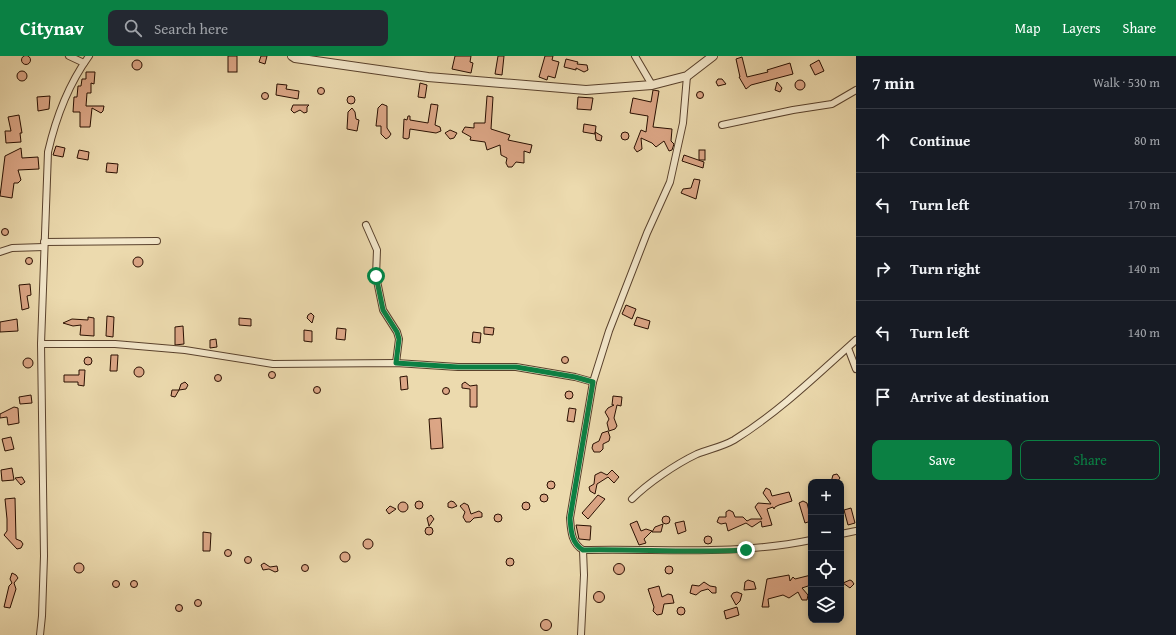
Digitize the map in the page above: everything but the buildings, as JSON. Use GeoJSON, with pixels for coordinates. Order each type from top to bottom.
{"type":"FeatureCollection","features":[{"type":"Feature","properties":{"kind":"street"},"geometry":{"type":"LineString","coordinates":[[69,56],[84,63]]}},
{"type":"Feature","properties":{"kind":"street"},"geometry":{"type":"LineString","coordinates":[[40,635],[44,556],[41,344],[48,152],[54,122],[72,83],[89,56]]}},
{"type":"Feature","properties":{"kind":"street"},"geometry":{"type":"LineString","coordinates":[[292,56],[295,58],[428,77],[586,90],[652,85],[687,76],[713,56]]}},
{"type":"Feature","properties":{"kind":"street"},"geometry":{"type":"LineString","coordinates":[[635,56],[652,85]]}},
{"type":"Feature","properties":{"kind":"street"},"geometry":{"type":"LineString","coordinates":[[687,76],[683,122],[670,182],[647,233],[609,332],[593,382],[570,518],[571,535],[578,547],[583,550],[716,551],[782,546],[808,541]]}},
{"type":"Feature","properties":{"kind":"street"},"geometry":{"type":"LineString","coordinates":[[722,125],[793,110],[832,104],[856,90]]}},
{"type":"Feature","properties":{"kind":"street"},"geometry":{"type":"LineString","coordinates":[[366,225],[377,250],[376,276],[383,310],[397,332],[399,339],[396,363]]}},
{"type":"Feature","properties":{"kind":"street"},"geometry":{"type":"LineString","coordinates":[[0,252],[12,248],[44,244],[157,241]]}},
{"type":"Feature","properties":{"kind":"street"},"geometry":{"type":"LineString","coordinates":[[632,499],[646,485],[696,455],[732,440],[755,425],[807,384],[856,340]]}},
{"type":"Feature","properties":{"kind":"street"},"geometry":{"type":"LineString","coordinates":[[41,344],[115,344],[177,350],[273,364],[396,363],[458,367],[516,367],[575,377],[593,382]]}},
{"type":"Feature","properties":{"kind":"street"},"geometry":{"type":"LineString","coordinates":[[848,348],[856,369]]}},
{"type":"Feature","properties":{"kind":"street"},"geometry":{"type":"LineString","coordinates":[[844,533],[856,531]]}},
{"type":"Feature","properties":{"kind":"street"},"geometry":{"type":"LineString","coordinates":[[581,635],[584,575],[583,550]]}},
{"type":"Feature","properties":{"kind":"route"},"geometry":{"type":"LineString","coordinates":[[376,276],[383,310],[397,332],[399,339],[396,363],[458,367],[516,367],[575,377],[593,382],[570,518],[571,535],[578,547],[583,550],[746,550]]}}]}
